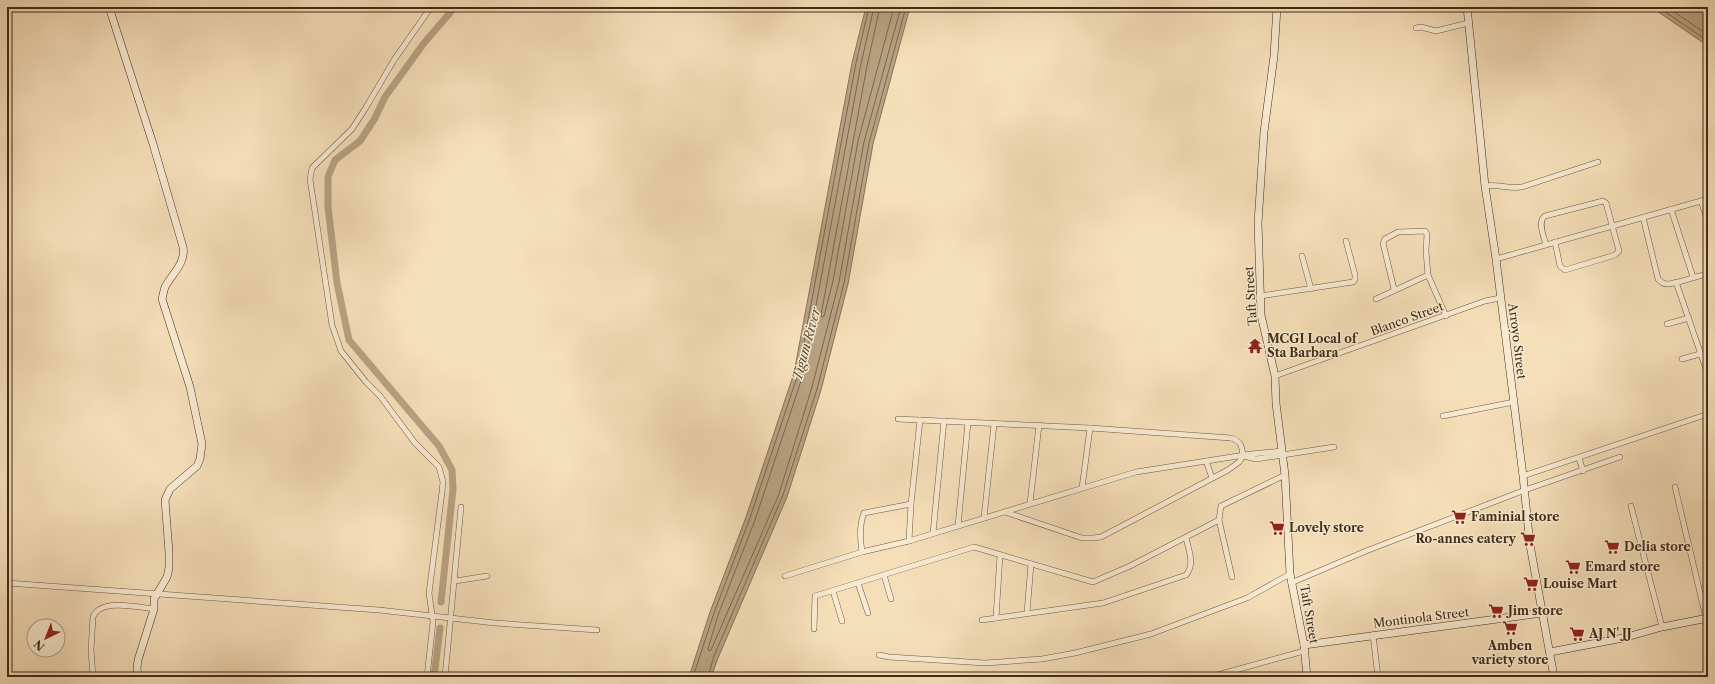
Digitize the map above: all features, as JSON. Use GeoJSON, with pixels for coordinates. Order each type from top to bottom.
{"type":"FeatureCollection","features":[{"type":"Feature","properties":{"kind":"street"},"geometry":{"type":"LineString","coordinates":[[109,7],[153,144],[184,252],[181,263],[165,287],[162,299],[190,387],[201,436],[201,454],[197,466],[170,489],[165,500],[169,568],[167,577],[154,599],[154,609],[140,651],[137,668],[138,677]]}},
{"type":"Feature","properties":{"kind":"street"},"geometry":{"type":"LineString","coordinates":[[427,677],[433,622],[429,593],[442,492],[442,475],[436,464],[415,443],[380,396],[345,357],[336,339],[332,325],[310,179],[312,168],[352,128],[394,60],[430,7]]}},
{"type":"Feature","properties":{"kind":"street","name":"Taft Street"},"geometry":{"type":"LineString","coordinates":[[1277,7],[1274,56],[1264,132],[1258,223],[1260,296],[1261,315],[1275,376],[1276,403],[1285,475],[1290,574],[1304,648],[1306,677]]}},
{"type":"Feature","properties":{"kind":"street","name":"Arroyo Street"},"geometry":{"type":"LineString","coordinates":[[1467,7],[1485,186],[1524,476],[1530,545],[1554,677]]}},
{"type":"Feature","properties":{"kind":"street"},"geometry":{"type":"LineString","coordinates":[[1416,28],[1436,31],[1468,23]]}},
{"type":"Feature","properties":{"kind":"street"},"geometry":{"type":"LineString","coordinates":[[1485,186],[1496,184],[1512,188],[1522,187],[1598,162]]}},
{"type":"Feature","properties":{"kind":"street"},"geometry":{"type":"LineString","coordinates":[[1496,259],[1708,198]]}},
{"type":"Feature","properties":{"kind":"street"},"geometry":{"type":"LineString","coordinates":[[1546,245],[1541,222],[1542,218],[1604,201],[1606,203],[1620,251],[1618,253],[1565,270],[1560,266],[1555,242]]}},
{"type":"Feature","properties":{"kind":"street"},"geometry":{"type":"LineString","coordinates":[[1701,201],[1708,221]]}},
{"type":"Feature","properties":{"kind":"street"},"geometry":{"type":"LineString","coordinates":[[1671,209],[1693,277]]}},
{"type":"Feature","properties":{"kind":"street"},"geometry":{"type":"LineString","coordinates":[[1643,217],[1658,279],[1661,283],[1666,284],[1708,274]]}},
{"type":"Feature","properties":{"kind":"street"},"geometry":{"type":"LineString","coordinates":[[1394,289],[1383,243],[1388,236],[1398,232],[1425,231],[1427,234],[1426,251],[1428,274],[1446,316]]}},
{"type":"Feature","properties":{"kind":"street"},"geometry":{"type":"LineString","coordinates":[[1260,296],[1353,282],[1355,279],[1346,241]]}},
{"type":"Feature","properties":{"kind":"street"},"geometry":{"type":"LineString","coordinates":[[1302,256],[1311,289]]}},
{"type":"Feature","properties":{"kind":"street"},"geometry":{"type":"LineString","coordinates":[[1376,299],[1394,289],[1428,274]]}},
{"type":"Feature","properties":{"kind":"street"},"geometry":{"type":"LineString","coordinates":[[1676,282],[1708,376]]}},
{"type":"Feature","properties":{"kind":"street","name":"Blanco Street"},"geometry":{"type":"LineString","coordinates":[[1275,376],[1485,301],[1500,298]]}},
{"type":"Feature","properties":{"kind":"street"},"geometry":{"type":"LineString","coordinates":[[1667,324],[1688,318]]}},
{"type":"Feature","properties":{"kind":"street"},"geometry":{"type":"LineString","coordinates":[[1682,359],[1700,354]]}},
{"type":"Feature","properties":{"kind":"street"},"geometry":{"type":"LineString","coordinates":[[1444,416],[1514,402]]}},
{"type":"Feature","properties":{"kind":"street"},"geometry":{"type":"LineString","coordinates":[[1524,476],[1708,414]]}},
{"type":"Feature","properties":{"kind":"street"},"geometry":{"type":"LineString","coordinates":[[898,419],[1039,425],[1231,438],[1238,440],[1242,446],[1243,456],[1240,462],[1101,536],[1082,538],[1005,512]]}},
{"type":"Feature","properties":{"kind":"street"},"geometry":{"type":"LineString","coordinates":[[909,541],[911,504],[920,420]]}},
{"type":"Feature","properties":{"kind":"street"},"geometry":{"type":"LineString","coordinates":[[933,533],[944,421]]}},
{"type":"Feature","properties":{"kind":"street"},"geometry":{"type":"LineString","coordinates":[[958,526],[968,422]]}},
{"type":"Feature","properties":{"kind":"street"},"geometry":{"type":"LineString","coordinates":[[984,518],[994,424]]}},
{"type":"Feature","properties":{"kind":"street"},"geometry":{"type":"LineString","coordinates":[[1030,504],[1039,425]]}},
{"type":"Feature","properties":{"kind":"street"},"geometry":{"type":"LineString","coordinates":[[1082,488],[1090,428]]}},
{"type":"Feature","properties":{"kind":"street"},"geometry":{"type":"LineString","coordinates":[[785,576],[862,552],[909,541],[1136,472],[1243,456],[1256,459],[1334,447]]}},
{"type":"Feature","properties":{"kind":"street"},"geometry":{"type":"LineString","coordinates":[[1292,583],[1366,551],[1525,490],[1620,457]]}},
{"type":"Feature","properties":{"kind":"street"},"geometry":{"type":"LineString","coordinates":[[1578,458],[1583,471]]}},
{"type":"Feature","properties":{"kind":"street"},"geometry":{"type":"LineString","coordinates":[[1206,461],[1212,478]]}},
{"type":"Feature","properties":{"kind":"street"},"geometry":{"type":"LineString","coordinates":[[1232,576],[1218,520],[1221,506],[1285,475]]}},
{"type":"Feature","properties":{"kind":"street"},"geometry":{"type":"LineString","coordinates":[[1550,652],[1623,638],[1662,627],[1707,618],[1675,487]]}},
{"type":"Feature","properties":{"kind":"street"},"geometry":{"type":"LineString","coordinates":[[862,552],[860,538],[864,513],[911,504]]}},
{"type":"Feature","properties":{"kind":"street"},"geometry":{"type":"LineString","coordinates":[[1631,506],[1662,627]]}},
{"type":"Feature","properties":{"kind":"street"},"geometry":{"type":"LineString","coordinates":[[445,677],[449,619],[455,581],[461,507]]}},
{"type":"Feature","properties":{"kind":"street"},"geometry":{"type":"LineString","coordinates":[[814,628],[815,596],[974,547],[1093,582],[1130,566],[1218,520]]}},
{"type":"Feature","properties":{"kind":"street"},"geometry":{"type":"LineString","coordinates":[[982,620],[1103,603],[1186,575],[1190,570],[1191,560],[1186,538]]}},
{"type":"Feature","properties":{"kind":"street"},"geometry":{"type":"LineString","coordinates":[[996,618],[1000,555]]}},
{"type":"Feature","properties":{"kind":"street"},"geometry":{"type":"LineString","coordinates":[[1027,613],[1031,564]]}},
{"type":"Feature","properties":{"kind":"street"},"geometry":{"type":"LineString","coordinates":[[879,655],[889,657],[985,663],[1042,658],[1075,653],[1114,645],[1158,631],[1247,598],[1290,574]]}},
{"type":"Feature","properties":{"kind":"street"},"geometry":{"type":"LineString","coordinates":[[884,575],[892,599]]}},
{"type":"Feature","properties":{"kind":"street"},"geometry":{"type":"LineString","coordinates":[[455,581],[487,576]]}},
{"type":"Feature","properties":{"kind":"street"},"geometry":{"type":"LineString","coordinates":[[7,583],[379,610],[449,619],[597,630]]}},
{"type":"Feature","properties":{"kind":"street"},"geometry":{"type":"LineString","coordinates":[[858,583],[868,613]]}},
{"type":"Feature","properties":{"kind":"street"},"geometry":{"type":"LineString","coordinates":[[832,591],[842,621]]}},
{"type":"Feature","properties":{"kind":"street"},"geometry":{"type":"LineString","coordinates":[[93,677],[91,650],[93,617],[95,612],[106,606],[116,605],[154,609]]}},
{"type":"Feature","properties":{"kind":"street","name":"Montinola Street"},"geometry":{"type":"LineString","coordinates":[[1304,648],[1373,635],[1542,613]]}},
{"type":"Feature","properties":{"kind":"street"},"geometry":{"type":"LineString","coordinates":[[1373,635],[1378,677]]}},
{"type":"Feature","properties":{"kind":"street"},"geometry":{"type":"LineString","coordinates":[[1210,677],[1304,648]]}},
{"type":"Feature","properties":{"kind":"water","name":"Tigum River"},"geometry":{"type":"Polygon","coordinates":[[[866,7],[910,7],[873,144],[848,284],[821,390],[787,497],[711,677],[689,677],[710,612],[746,517],[794,373],[852,63],[866,7]]]}},
{"type":"Feature","properties":{"kind":"water"},"geometry":{"type":"Polygon","coordinates":[[[1651,7],[1708,7],[1708,46],[1651,7]]]}},
{"type":"Feature","properties":{"kind":"waterway"},"geometry":{"type":"LineString","coordinates":[[441,602],[453,489],[452,470],[439,446],[349,340],[337,283],[328,207],[328,177],[335,160],[360,141],[375,118],[385,97],[424,43],[454,7]]}},
{"type":"Feature","properties":{"kind":"waterway"},"geometry":{"type":"LineString","coordinates":[[434,677],[440,628]]}},
{"type":"Feature","properties":{"kind":"place","name":"MCGI Local of Sta Barbara"},"geometry":{"type":"Point","coordinates":[1255,346]}},
{"type":"Feature","properties":{"kind":"place","name":"Faminial store"},"geometry":{"type":"Point","coordinates":[1459,517]}},
{"type":"Feature","properties":{"kind":"place","name":"Lovely store"},"geometry":{"type":"Point","coordinates":[1277,528]}},
{"type":"Feature","properties":{"kind":"place","name":"Ro-annes eatery"},"geometry":{"type":"Point","coordinates":[1528,539]}},
{"type":"Feature","properties":{"kind":"place","name":"Delia store"},"geometry":{"type":"Point","coordinates":[1612,547]}},
{"type":"Feature","properties":{"kind":"place","name":"Emard store"},"geometry":{"type":"Point","coordinates":[1573,567]}},
{"type":"Feature","properties":{"kind":"place","name":"Louise Mart"},"geometry":{"type":"Point","coordinates":[1531,584]}},
{"type":"Feature","properties":{"kind":"place","name":"Jim store"},"geometry":{"type":"Point","coordinates":[1496,611]}},
{"type":"Feature","properties":{"kind":"place","name":"Amben variety store"},"geometry":{"type":"Point","coordinates":[1510,628]}},
{"type":"Feature","properties":{"kind":"place","name":"AJ N' JJ"},"geometry":{"type":"Point","coordinates":[1577,634]}}]}
